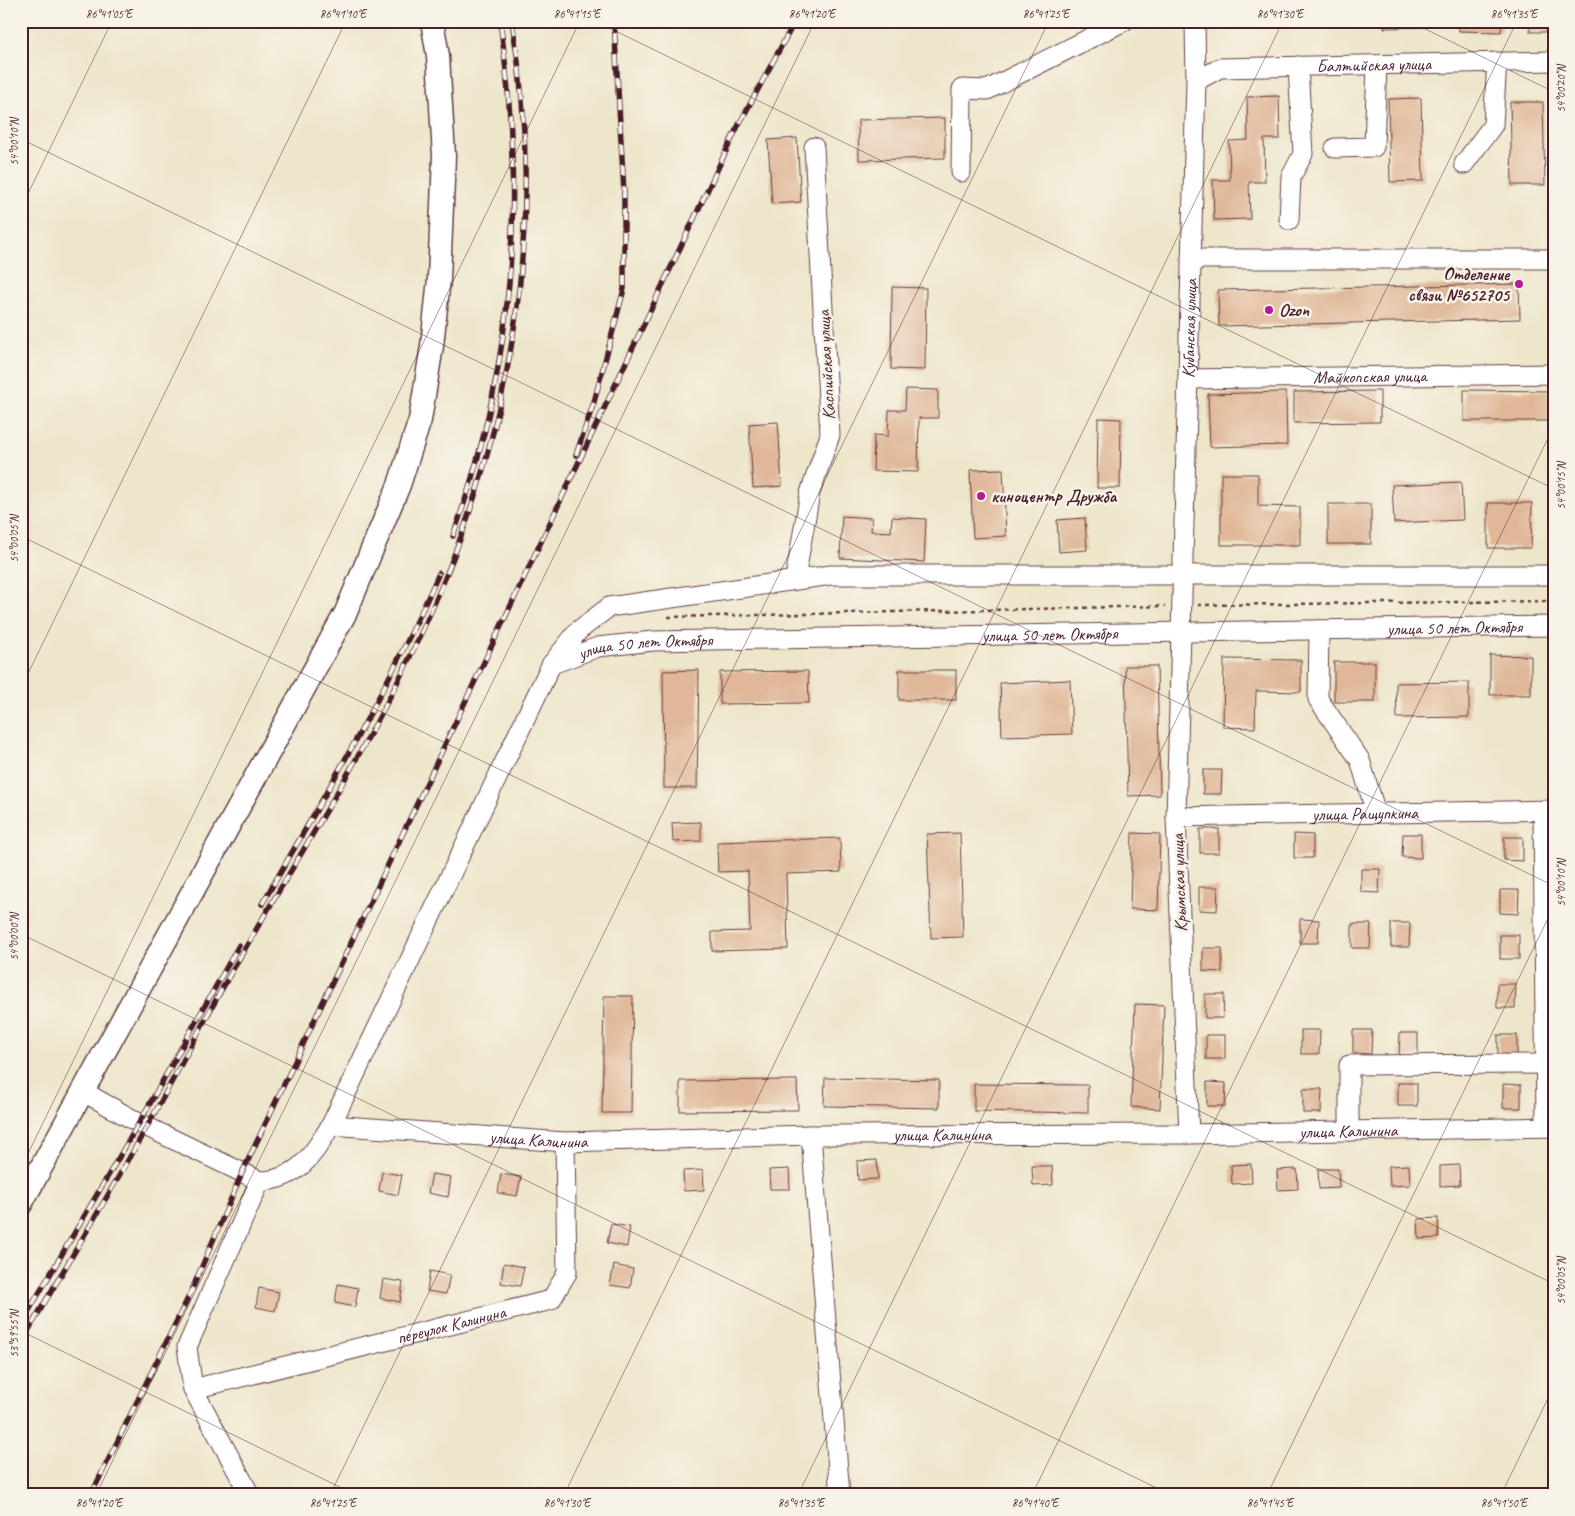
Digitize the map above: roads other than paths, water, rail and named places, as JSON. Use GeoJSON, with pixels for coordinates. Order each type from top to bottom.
{"type":"FeatureCollection","features":[{"type":"Feature","properties":{"kind":"main road"},"geometry":{"type":"LineString","coordinates":[[21,1204],[346,612],[399,485],[420,420],[432,346],[439,279],[444,156],[438,56],[432,21]]}},
{"type":"Feature","properties":{"kind":"street"},"geometry":{"type":"LineString","coordinates":[[961,172],[962,88],[987,90],[1124,21]]}},
{"type":"Feature","properties":{"kind":"street","name":"Кубанская улица"},"geometry":{"type":"LineString","coordinates":[[1181,605],[1196,81],[1195,21]]}},
{"type":"Feature","properties":{"kind":"street","name":"Балтийская улица"},"geometry":{"type":"LineString","coordinates":[[1196,81],[1220,68],[1554,61]]}},
{"type":"Feature","properties":{"kind":"street"},"geometry":{"type":"LineString","coordinates":[[1464,164],[1493,125],[1497,62]]}},
{"type":"Feature","properties":{"kind":"street"},"geometry":{"type":"LineString","coordinates":[[1335,148],[1374,147],[1376,65]]}},
{"type":"Feature","properties":{"kind":"street"},"geometry":{"type":"LineString","coordinates":[[1289,220],[1291,177],[1303,154],[1298,66]]}},
{"type":"Feature","properties":{"kind":"street","name":"Каспийская улица"},"geometry":{"type":"LineString","coordinates":[[795,579],[810,493],[830,435],[814,147]]}},
{"type":"Feature","properties":{"kind":"street"},"geometry":{"type":"LineString","coordinates":[[1191,260],[1554,259]]}},
{"type":"Feature","properties":{"kind":"street","name":"Майкопская улица"},"geometry":{"type":"LineString","coordinates":[[1188,379],[1554,374]]}},
{"type":"Feature","properties":{"kind":"street"},"geometry":{"type":"LineString","coordinates":[[82,1091],[139,1123],[260,1181],[278,1180],[295,1171],[313,1154],[332,1125],[551,665],[578,631],[609,607],[831,575],[1554,575]]}},
{"type":"Feature","properties":{"kind":"street","name":"Крымская улица"},"geometry":{"type":"LineString","coordinates":[[1181,605],[1176,817],[1189,1134]]}},
{"type":"Feature","properties":{"kind":"street","name":"улица 50 лет Октября"},"geometry":{"type":"LineString","coordinates":[[551,665],[598,647],[653,641],[1554,626]]}},
{"type":"Feature","properties":{"kind":"street"},"geometry":{"type":"LineString","coordinates":[[1320,630],[1318,699],[1360,760],[1376,813]]}},
{"type":"Feature","properties":{"kind":"street"},"geometry":{"type":"LineString","coordinates":[[1548,810],[1546,1064],[1550,1127]]}},
{"type":"Feature","properties":{"kind":"street","name":"улица Ращупкина"},"geometry":{"type":"LineString","coordinates":[[1176,817],[1548,810]]}},
{"type":"Feature","properties":{"kind":"street"},"geometry":{"type":"LineString","coordinates":[[1349,1131],[1349,1065],[1546,1064]]}},
{"type":"Feature","properties":{"kind":"street","name":"улица Калинина"},"geometry":{"type":"LineString","coordinates":[[332,1125],[565,1142],[811,1135],[1189,1134],[1550,1127]]}},
{"type":"Feature","properties":{"kind":"street"},"geometry":{"type":"LineString","coordinates":[[811,1135],[840,1495]]}},
{"type":"Feature","properties":{"kind":"street","name":"переулок Калинина"},"geometry":{"type":"LineString","coordinates":[[193,1390],[551,1300],[567,1273],[565,1142]]}},
{"type":"Feature","properties":{"kind":"street"},"geometry":{"type":"LineString","coordinates":[[250,1495],[193,1390],[187,1347],[260,1181]]}},
{"type":"Feature","properties":{"kind":"railway"},"geometry":{"type":"LineString","coordinates":[[453,536],[474,472],[490,408],[502,345],[509,282],[512,218],[512,153],[508,88],[500,21]]}},
{"type":"Feature","properties":{"kind":"railway"},"geometry":{"type":"LineString","coordinates":[[21,1343],[102,1206],[231,973],[367,740],[412,653],[460,539],[483,468],[502,395],[515,321],[523,246],[525,171],[522,96],[512,21]]}},
{"type":"Feature","properties":{"kind":"railway"},"geometry":{"type":"LineString","coordinates":[[576,455],[594,402],[624,289],[624,192],[614,21]]}},
{"type":"Feature","properties":{"kind":"railway"},"geometry":{"type":"LineString","coordinates":[[91,1495],[191,1292],[242,1173],[736,130],[795,21]]}},
{"type":"Feature","properties":{"kind":"railway"},"geometry":{"type":"LineString","coordinates":[[262,904],[333,782],[378,699],[420,616],[439,573]]}},
{"type":"Feature","properties":{"kind":"railway"},"geometry":{"type":"LineString","coordinates":[[21,1324],[139,1123],[239,945]]}},
{"type":"Feature","properties":{"kind":"place","name":"Отделение связи №652705"},"geometry":{"type":"Point","coordinates":[1519,284]}},
{"type":"Feature","properties":{"kind":"place","name":"Ozon"},"geometry":{"type":"Point","coordinates":[1269,310]}},
{"type":"Feature","properties":{"kind":"place","name":"киноцентр Дружба"},"geometry":{"type":"Point","coordinates":[981,496]}}]}
